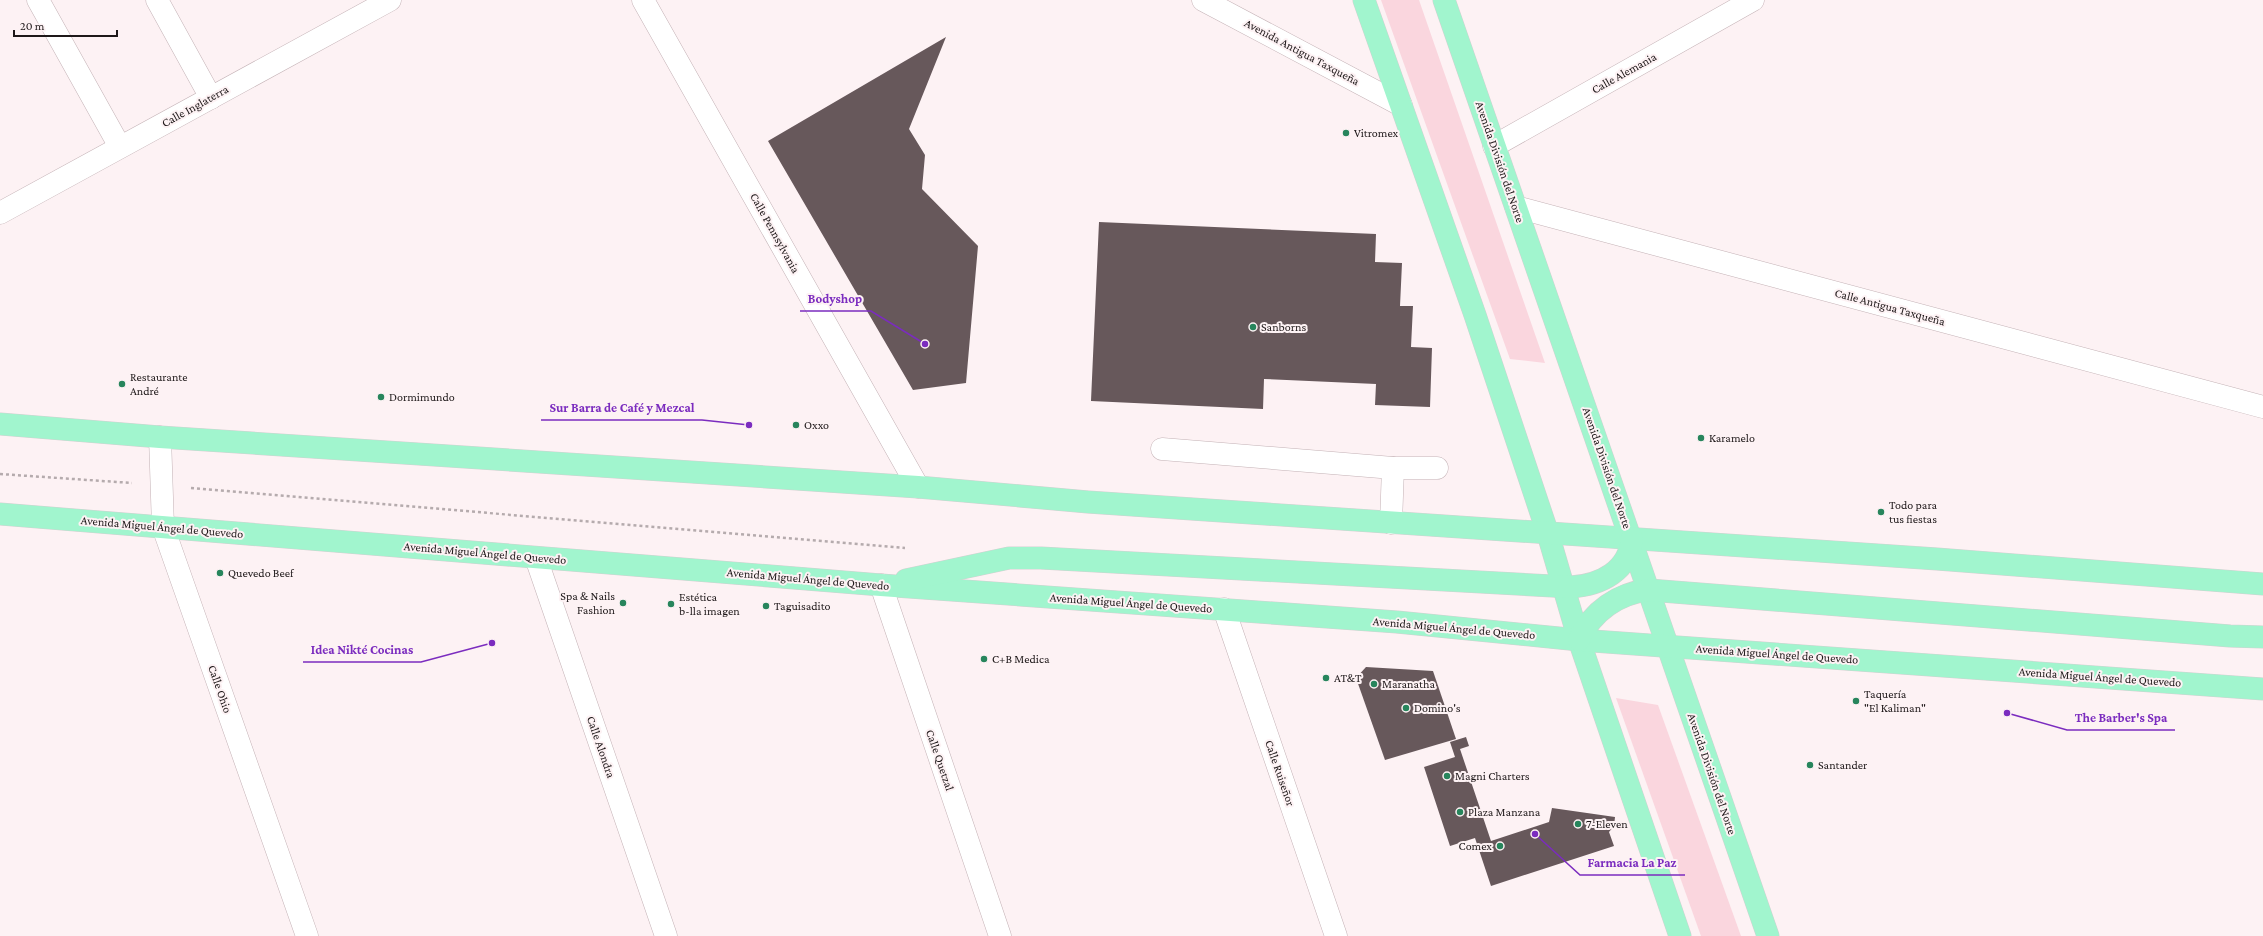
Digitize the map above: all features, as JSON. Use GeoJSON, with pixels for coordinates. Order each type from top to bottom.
{"type":"FeatureCollection","features":[{"type":"Feature","properties":{"kind":"main road"},"geometry":{"type":"LineString","coordinates":[[1364,0],[1476,314],[1548,534],[1579,640],[1680,936]]}},
{"type":"Feature","properties":{"kind":"main road","name":"Avenida División del Norte"},"geometry":{"type":"LineString","coordinates":[[1444,0],[1632,538],[1667,646],[1768,936]]}},
{"type":"Feature","properties":{"kind":"main road"},"geometry":{"type":"LineString","coordinates":[[0,424],[160,437],[918,487],[1088,502],[1548,534],[1632,538],[2263,584]]}},
{"type":"Feature","properties":{"kind":"main road","name":"Avenida Miguel Ángel de Quevedo"},"geometry":{"type":"LineString","coordinates":[[0,514],[881,585],[1397,622],[1579,640],[2263,689]]}},
{"type":"Feature","properties":{"kind":"main road"},"geometry":{"type":"LineString","coordinates":[[881,585],[1009,558],[1041,558],[1586,586],[1607,578],[1628,557],[1632,538]]}},
{"type":"Feature","properties":{"kind":"main road"},"geometry":{"type":"LineString","coordinates":[[1579,640],[1594,617],[1610,603],[1636,591],[1649,590],[2214,635],[2263,637]]}},
{"type":"Feature","properties":{"kind":"street"},"geometry":{"type":"LineString","coordinates":[[38,0],[120,148]]}},
{"type":"Feature","properties":{"kind":"street"},"geometry":{"type":"LineString","coordinates":[[157,0],[211,98]]}},
{"type":"Feature","properties":{"kind":"street","name":"Calle Inglaterra"},"geometry":{"type":"LineString","coordinates":[[0,213],[390,0]]}},
{"type":"Feature","properties":{"kind":"street","name":"Calle Pennsylvania"},"geometry":{"type":"LineString","coordinates":[[643,0],[918,487]]}},
{"type":"Feature","properties":{"kind":"street","name":"Avenida Antigua Taxqueña"},"geometry":{"type":"LineString","coordinates":[[1203,0],[1401,104]]}},
{"type":"Feature","properties":{"kind":"street","name":"Calle Alemania"},"geometry":{"type":"LineString","coordinates":[[1494,146],[1754,0]]}},
{"type":"Feature","properties":{"kind":"street","name":"Calle Antigua Taxqueña"},"geometry":{"type":"LineString","coordinates":[[1516,207],[2263,408]]}},
{"type":"Feature","properties":{"kind":"street","name":"Calle Ohio"},"geometry":{"type":"LineString","coordinates":[[160,437],[163,527],[306,936]]}},
{"type":"Feature","properties":{"kind":"street"},"geometry":{"type":"LineString","coordinates":[[1162,449],[1393,468],[1437,468]]}},
{"type":"Feature","properties":{"kind":"street"},"geometry":{"type":"LineString","coordinates":[[1391,523],[1393,468]]}},
{"type":"Feature","properties":{"kind":"street","name":"Calle Alondra"},"geometry":{"type":"LineString","coordinates":[[536,558],[666,936]]}},
{"type":"Feature","properties":{"kind":"street","name":"Calle Quetzal"},"geometry":{"type":"LineString","coordinates":[[881,585],[1000,936]]}},
{"type":"Feature","properties":{"kind":"street","name":"Calle Ruiseñor"},"geometry":{"type":"LineString","coordinates":[[1224,609],[1336,936]]}},
{"type":"Feature","properties":{"kind":"path"},"geometry":{"type":"LineString","coordinates":[[0,474],[161,485],[913,549]]}},
{"type":"Feature","properties":{"kind":"shaded area"},"geometry":{"type":"Polygon","coordinates":[[[1381,0],[1419,0],[1545,363],[1510,359],[1381,0]]]}},
{"type":"Feature","properties":{"kind":"shaded area"},"geometry":{"type":"Polygon","coordinates":[[[1616,698],[1658,705],[1741,936],[1701,936],[1616,698]]]}},
{"type":"Feature","properties":{"kind":"building"},"geometry":{"type":"Polygon","coordinates":[[[946,37],[909,129],[925,155],[922,189],[978,246],[966,383],[913,390],[768,141],[946,37]]]}},
{"type":"Feature","properties":{"kind":"building","name":"Sanborns"},"geometry":{"type":"Polygon","coordinates":[[[1099,222],[1376,234],[1375,262],[1402,263],[1400,306],[1413,306],[1411,347],[1432,348],[1430,407],[1375,405],[1376,384],[1264,379],[1263,409],[1091,401],[1099,222]]]}},
{"type":"Feature","properties":{"kind":"building","name":"Domino's"},"geometry":{"type":"Polygon","coordinates":[[[1366,667],[1433,671],[1456,739],[1385,760],[1356,678],[1366,667]]]}},
{"type":"Feature","properties":{"kind":"building","name":"Plaza Manzana"},"geometry":{"type":"Polygon","coordinates":[[[1466,737],[1469,746],[1460,749],[1491,841],[1549,822],[1552,808],[1615,817],[1614,826],[1609,832],[1614,846],[1491,886],[1475,838],[1450,846],[1424,767],[1455,757],[1450,742],[1466,737]]]}},
{"type":"Feature","properties":{"kind":"place","name":"Vitromex"},"geometry":{"type":"Point","coordinates":[1346,133]}},
{"type":"Feature","properties":{"kind":"place","name":"Sanborns"},"geometry":{"type":"Point","coordinates":[1253,327]}},
{"type":"Feature","properties":{"kind":"place","name":"Bodyshop"},"geometry":{"type":"Point","coordinates":[925,344]}},
{"type":"Feature","properties":{"kind":"place","name":"Restaurante André"},"geometry":{"type":"Point","coordinates":[122,384]}},
{"type":"Feature","properties":{"kind":"place","name":"Dormimundo"},"geometry":{"type":"Point","coordinates":[381,397]}},
{"type":"Feature","properties":{"kind":"place","name":"Sur Barra de Café y Mezcal"},"geometry":{"type":"Point","coordinates":[749,425]}},
{"type":"Feature","properties":{"kind":"place","name":"Oxxo"},"geometry":{"type":"Point","coordinates":[796,425]}},
{"type":"Feature","properties":{"kind":"place","name":"Karamelo"},"geometry":{"type":"Point","coordinates":[1701,438]}},
{"type":"Feature","properties":{"kind":"place","name":"Todo para tus fiestas"},"geometry":{"type":"Point","coordinates":[1881,512]}},
{"type":"Feature","properties":{"kind":"place","name":"Quevedo Beef"},"geometry":{"type":"Point","coordinates":[220,573]}},
{"type":"Feature","properties":{"kind":"place","name":"Spa & Nails Fashion"},"geometry":{"type":"Point","coordinates":[623,603]}},
{"type":"Feature","properties":{"kind":"place","name":"Estética b-lla imagen"},"geometry":{"type":"Point","coordinates":[671,604]}},
{"type":"Feature","properties":{"kind":"place","name":"Taguisadito"},"geometry":{"type":"Point","coordinates":[766,606]}},
{"type":"Feature","properties":{"kind":"place","name":"Idea Nikté Cocinas"},"geometry":{"type":"Point","coordinates":[492,643]}},
{"type":"Feature","properties":{"kind":"place","name":"C+B Medica"},"geometry":{"type":"Point","coordinates":[984,659]}},
{"type":"Feature","properties":{"kind":"place","name":"AT&T"},"geometry":{"type":"Point","coordinates":[1326,678]}},
{"type":"Feature","properties":{"kind":"place","name":"Maranatha"},"geometry":{"type":"Point","coordinates":[1374,684]}},
{"type":"Feature","properties":{"kind":"place","name":"Taquería \"El Kaliman\""},"geometry":{"type":"Point","coordinates":[1856,701]}},
{"type":"Feature","properties":{"kind":"place","name":"Domino's"},"geometry":{"type":"Point","coordinates":[1406,708]}},
{"type":"Feature","properties":{"kind":"place","name":"The Barber's Spa"},"geometry":{"type":"Point","coordinates":[2007,713]}},
{"type":"Feature","properties":{"kind":"place","name":"Santander"},"geometry":{"type":"Point","coordinates":[1810,765]}},
{"type":"Feature","properties":{"kind":"place","name":"Magni Charters"},"geometry":{"type":"Point","coordinates":[1447,776]}},
{"type":"Feature","properties":{"kind":"place","name":"Plaza Manzana"},"geometry":{"type":"Point","coordinates":[1460,812]}},
{"type":"Feature","properties":{"kind":"place","name":"7-Eleven"},"geometry":{"type":"Point","coordinates":[1578,824]}},
{"type":"Feature","properties":{"kind":"place","name":"Farmacia La Paz"},"geometry":{"type":"Point","coordinates":[1535,834]}},
{"type":"Feature","properties":{"kind":"place","name":"Comex"},"geometry":{"type":"Point","coordinates":[1500,846]}}]}
